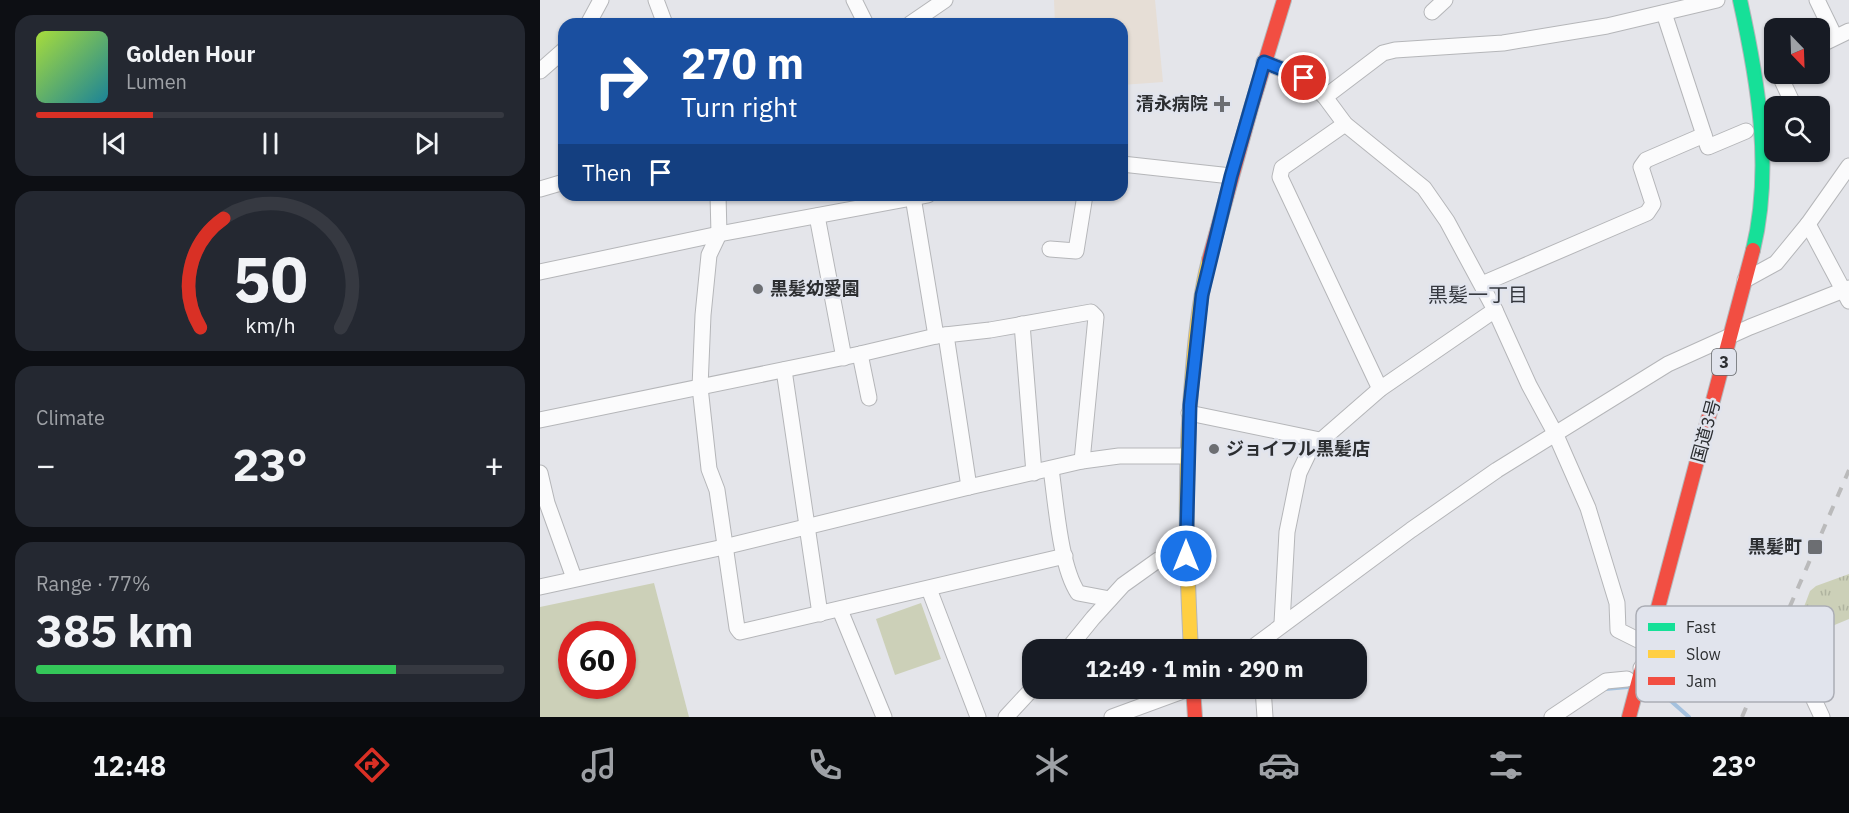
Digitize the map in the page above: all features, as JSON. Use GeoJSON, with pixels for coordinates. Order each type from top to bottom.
{"type":"FeatureCollection","features":[{"type":"Feature","properties":{"kind":"main road"},"geometry":{"type":"LineString","coordinates":[[1190,639],[1186,556],[1187,456],[1189,413],[1202,295],[1231,176],[1284,0]]}},
{"type":"Feature","properties":{"kind":"main road"},"geometry":{"type":"LineString","coordinates":[[1727,0],[1739,49],[1742,84]]}},
{"type":"Feature","properties":{"kind":"main road","name":"国道3号"},"geometry":{"type":"LineString","coordinates":[[1740,0],[1764,103]]}},
{"type":"Feature","properties":{"kind":"main road","name":"国道3号"},"geometry":{"type":"LineString","coordinates":[[1660,606],[1759,221],[1764,143]]}},
{"type":"Feature","properties":{"kind":"main road"},"geometry":{"type":"LineString","coordinates":[[1748,186],[1749,164]]}},
{"type":"Feature","properties":{"kind":"main road","name":"国道3号"},"geometry":{"type":"LineString","coordinates":[[1647,606],[1742,236]]}},
{"type":"Feature","properties":{"kind":"main road","name":"国道3号"},"geometry":{"type":"LineString","coordinates":[[1616,717],[1636,647]]}},
{"type":"Feature","properties":{"kind":"main road","name":"国道3号"},"geometry":{"type":"LineString","coordinates":[[1629,717],[1636,688]]}},
{"type":"Feature","properties":{"kind":"main road"},"geometry":{"type":"LineString","coordinates":[[1193,699],[1195,717]]}},
{"type":"Feature","properties":{"kind":"street"},"geometry":{"type":"LineString","coordinates":[[591,18],[601,0]]}},
{"type":"Feature","properties":{"kind":"street"},"geometry":{"type":"LineString","coordinates":[[656,0],[663,18]]}},
{"type":"Feature","properties":{"kind":"street"},"geometry":{"type":"LineString","coordinates":[[854,0],[863,18]]}},
{"type":"Feature","properties":{"kind":"street"},"geometry":{"type":"LineString","coordinates":[[922,18],[945,0]]}},
{"type":"Feature","properties":{"kind":"street"},"geometry":{"type":"LineString","coordinates":[[1432,12],[1445,0]]}},
{"type":"Feature","properties":{"kind":"street"},"geometry":{"type":"LineString","coordinates":[[1325,97],[1383,53],[1395,50],[1503,43],[1607,26],[1717,0]]}},
{"type":"Feature","properties":{"kind":"street"},"geometry":{"type":"LineString","coordinates":[[1817,0],[1842,34]]}},
{"type":"Feature","properties":{"kind":"street"},"geometry":{"type":"LineString","coordinates":[[1664,13],[1708,147],[1746,131]]}},
{"type":"Feature","properties":{"kind":"street"},"geometry":{"type":"LineString","coordinates":[[540,71],[558,55]]}},
{"type":"Feature","properties":{"kind":"street"},"geometry":{"type":"LineString","coordinates":[[1264,62],[1304,78],[1325,97],[1345,124],[1424,188],[1446,221],[1495,310],[1529,385],[1555,433],[1588,508],[1617,603],[1618,630],[1636,639]]}},
{"type":"Feature","properties":{"kind":"street"},"geometry":{"type":"LineString","coordinates":[[1345,124],[1282,168],[1280,177],[1380,389]]}},
{"type":"Feature","properties":{"kind":"street"},"geometry":{"type":"LineString","coordinates":[[1482,284],[1647,213],[1653,204],[1642,176],[1641,167],[1646,160],[1704,135]]}},
{"type":"Feature","properties":{"kind":"street"},"geometry":{"type":"LineString","coordinates":[[1128,165],[1231,176]]}},
{"type":"Feature","properties":{"kind":"street"},"geometry":{"type":"LineString","coordinates":[[1724,309],[1746,278],[1776,263],[1808,224],[1849,166]]}},
{"type":"Feature","properties":{"kind":"street"},"geometry":{"type":"LineString","coordinates":[[540,189],[558,184]]}},
{"type":"Feature","properties":{"kind":"street"},"geometry":{"type":"LineString","coordinates":[[718,201],[719,234],[709,255],[703,315],[700,387],[709,469],[717,490],[737,628],[740,632],[1065,556]]}},
{"type":"Feature","properties":{"kind":"street"},"geometry":{"type":"LineString","coordinates":[[540,272],[719,234],[894,201]]}},
{"type":"Feature","properties":{"kind":"street"},"geometry":{"type":"LineString","coordinates":[[921,201],[941,336],[969,487]]}},
{"type":"Feature","properties":{"kind":"street"},"geometry":{"type":"LineString","coordinates":[[1050,249],[1076,251],[1084,201]]}},
{"type":"Feature","properties":{"kind":"street"},"geometry":{"type":"LineString","coordinates":[[817,216],[844,358]]}},
{"type":"Feature","properties":{"kind":"street"},"geometry":{"type":"LineString","coordinates":[[1265,639],[1282,624],[1340,584],[1411,530],[1555,433],[1668,364],[1731,336],[1847,293],[1808,224]]}},
{"type":"Feature","properties":{"kind":"street"},"geometry":{"type":"LineString","coordinates":[[1282,624],[1287,532],[1299,472],[1310,450],[1380,389],[1495,310]]}},
{"type":"Feature","properties":{"kind":"street"},"geometry":{"type":"LineString","coordinates":[[540,420],[941,336],[1092,312],[1096,317],[1082,461]]}},
{"type":"Feature","properties":{"kind":"street"},"geometry":{"type":"LineString","coordinates":[[1022,324],[1035,473]]}},
{"type":"Feature","properties":{"kind":"street"},"geometry":{"type":"LineString","coordinates":[[860,354],[869,399]]}},
{"type":"Feature","properties":{"kind":"street"},"geometry":{"type":"LineString","coordinates":[[784,370],[820,614]]}},
{"type":"Feature","properties":{"kind":"street"},"geometry":{"type":"LineString","coordinates":[[1189,413],[1320,440]]}},
{"type":"Feature","properties":{"kind":"street"},"geometry":{"type":"LineString","coordinates":[[540,586],[724,547],[1082,461],[1119,456],[1187,456]]}},
{"type":"Feature","properties":{"kind":"street"},"geometry":{"type":"LineString","coordinates":[[1051,469],[1065,556],[1072,583],[1078,593],[1110,599]]}},
{"type":"Feature","properties":{"kind":"street"},"geometry":{"type":"LineString","coordinates":[[540,474],[544,504],[574,578]]}},
{"type":"Feature","properties":{"kind":"street"},"geometry":{"type":"LineString","coordinates":[[1076,639],[1123,585],[1158,561],[1186,556]]}},
{"type":"Feature","properties":{"kind":"street"},"geometry":{"type":"LineString","coordinates":[[928,589],[978,717]]}},
{"type":"Feature","properties":{"kind":"street"},"geometry":{"type":"LineString","coordinates":[[840,610],[885,717]]}},
{"type":"Feature","properties":{"kind":"street"},"geometry":{"type":"LineString","coordinates":[[1552,717],[1606,681],[1627,679]]}},
{"type":"Feature","properties":{"kind":"street"},"geometry":{"type":"LineString","coordinates":[[1006,717],[1023,699]]}},
{"type":"Feature","properties":{"kind":"street"},"geometry":{"type":"LineString","coordinates":[[1112,717],[1162,699]]}},
{"type":"Feature","properties":{"kind":"street"},"geometry":{"type":"LineString","coordinates":[[1264,699],[1265,717]]}},
{"type":"Feature","properties":{"kind":"street"},"geometry":{"type":"LineString","coordinates":[[1815,702],[1822,717]]}},
{"type":"Feature","properties":{"kind":"shaded area"},"geometry":{"type":"Polygon","coordinates":[[[1054,0],[1155,0],[1163,82],[1128,85],[1128,18],[1055,18],[1054,0]]]}},
{"type":"Feature","properties":{"kind":"green space"},"geometry":{"type":"Polygon","coordinates":[[[1849,574],[1849,619],[1834,625],[1834,606],[1804,606],[1810,591],[1816,586],[1849,574]]]}},
{"type":"Feature","properties":{"kind":"green space"},"geometry":{"type":"Polygon","coordinates":[[[654,583],[689,717],[540,717],[540,607],[654,583]]]}},
{"type":"Feature","properties":{"kind":"green space"},"geometry":{"type":"Polygon","coordinates":[[[921,603],[941,659],[895,675],[876,619],[921,603]]]}},
{"type":"Feature","properties":{"kind":"waterway"},"geometry":{"type":"LineString","coordinates":[[1605,689],[1628,687]]}},
{"type":"Feature","properties":{"kind":"waterway"},"geometry":{"type":"LineString","coordinates":[[1672,702],[1689,717]]}},
{"type":"Feature","properties":{"kind":"railway"},"geometry":{"type":"LineString","coordinates":[[1790,606],[1849,470]]}},
{"type":"Feature","properties":{"kind":"railway"},"geometry":{"type":"LineString","coordinates":[[1742,717],[1748,702]]}},
{"type":"Feature","properties":{"kind":"traffic: fast"},"geometry":{"type":"LineString","coordinates":[[1740,0],[1761,125],[1762,188],[1753,250]]}},
{"type":"Feature","properties":{"kind":"traffic: slow"},"geometry":{"type":"LineString","coordinates":[[1191,639],[1187,544],[1188,439],[1197,327],[1209,260]]}},
{"type":"Feature","properties":{"kind":"traffic: jam"},"geometry":{"type":"LineString","coordinates":[[1209,260],[1284,0]]}},
{"type":"Feature","properties":{"kind":"traffic: jam"},"geometry":{"type":"LineString","coordinates":[[1658,606],[1753,250]]}},
{"type":"Feature","properties":{"kind":"traffic: jam"},"geometry":{"type":"LineString","coordinates":[[1629,717],[1636,691]]}},
{"type":"Feature","properties":{"kind":"traffic: jam"},"geometry":{"type":"LineString","coordinates":[[1194,699],[1195,717]]}},
{"type":"Feature","properties":{"kind":"place","name":"清永病院"},"geometry":{"type":"Point","coordinates":[1222,104]}},
{"type":"Feature","properties":{"kind":"place","name":"黒髪幼愛園"},"geometry":{"type":"Point","coordinates":[758,289]}},
{"type":"Feature","properties":{"kind":"place","name":"ジョイフル黒髪店"},"geometry":{"type":"Point","coordinates":[1214,449]}},
{"type":"Feature","properties":{"kind":"place","name":"黒髪町"},"geometry":{"type":"Point","coordinates":[1815,547]}},
{"type":"Feature","properties":{"kind":"district","name":"黒髪一丁目"},"geometry":{"type":"Point","coordinates":[1478,295]}},
{"type":"Feature","properties":{"kind":"route"},"geometry":{"type":"LineString","coordinates":[[1186,556],[1190,405],[1202,295],[1231,176],[1264,62],[1304,78]]}}]}
